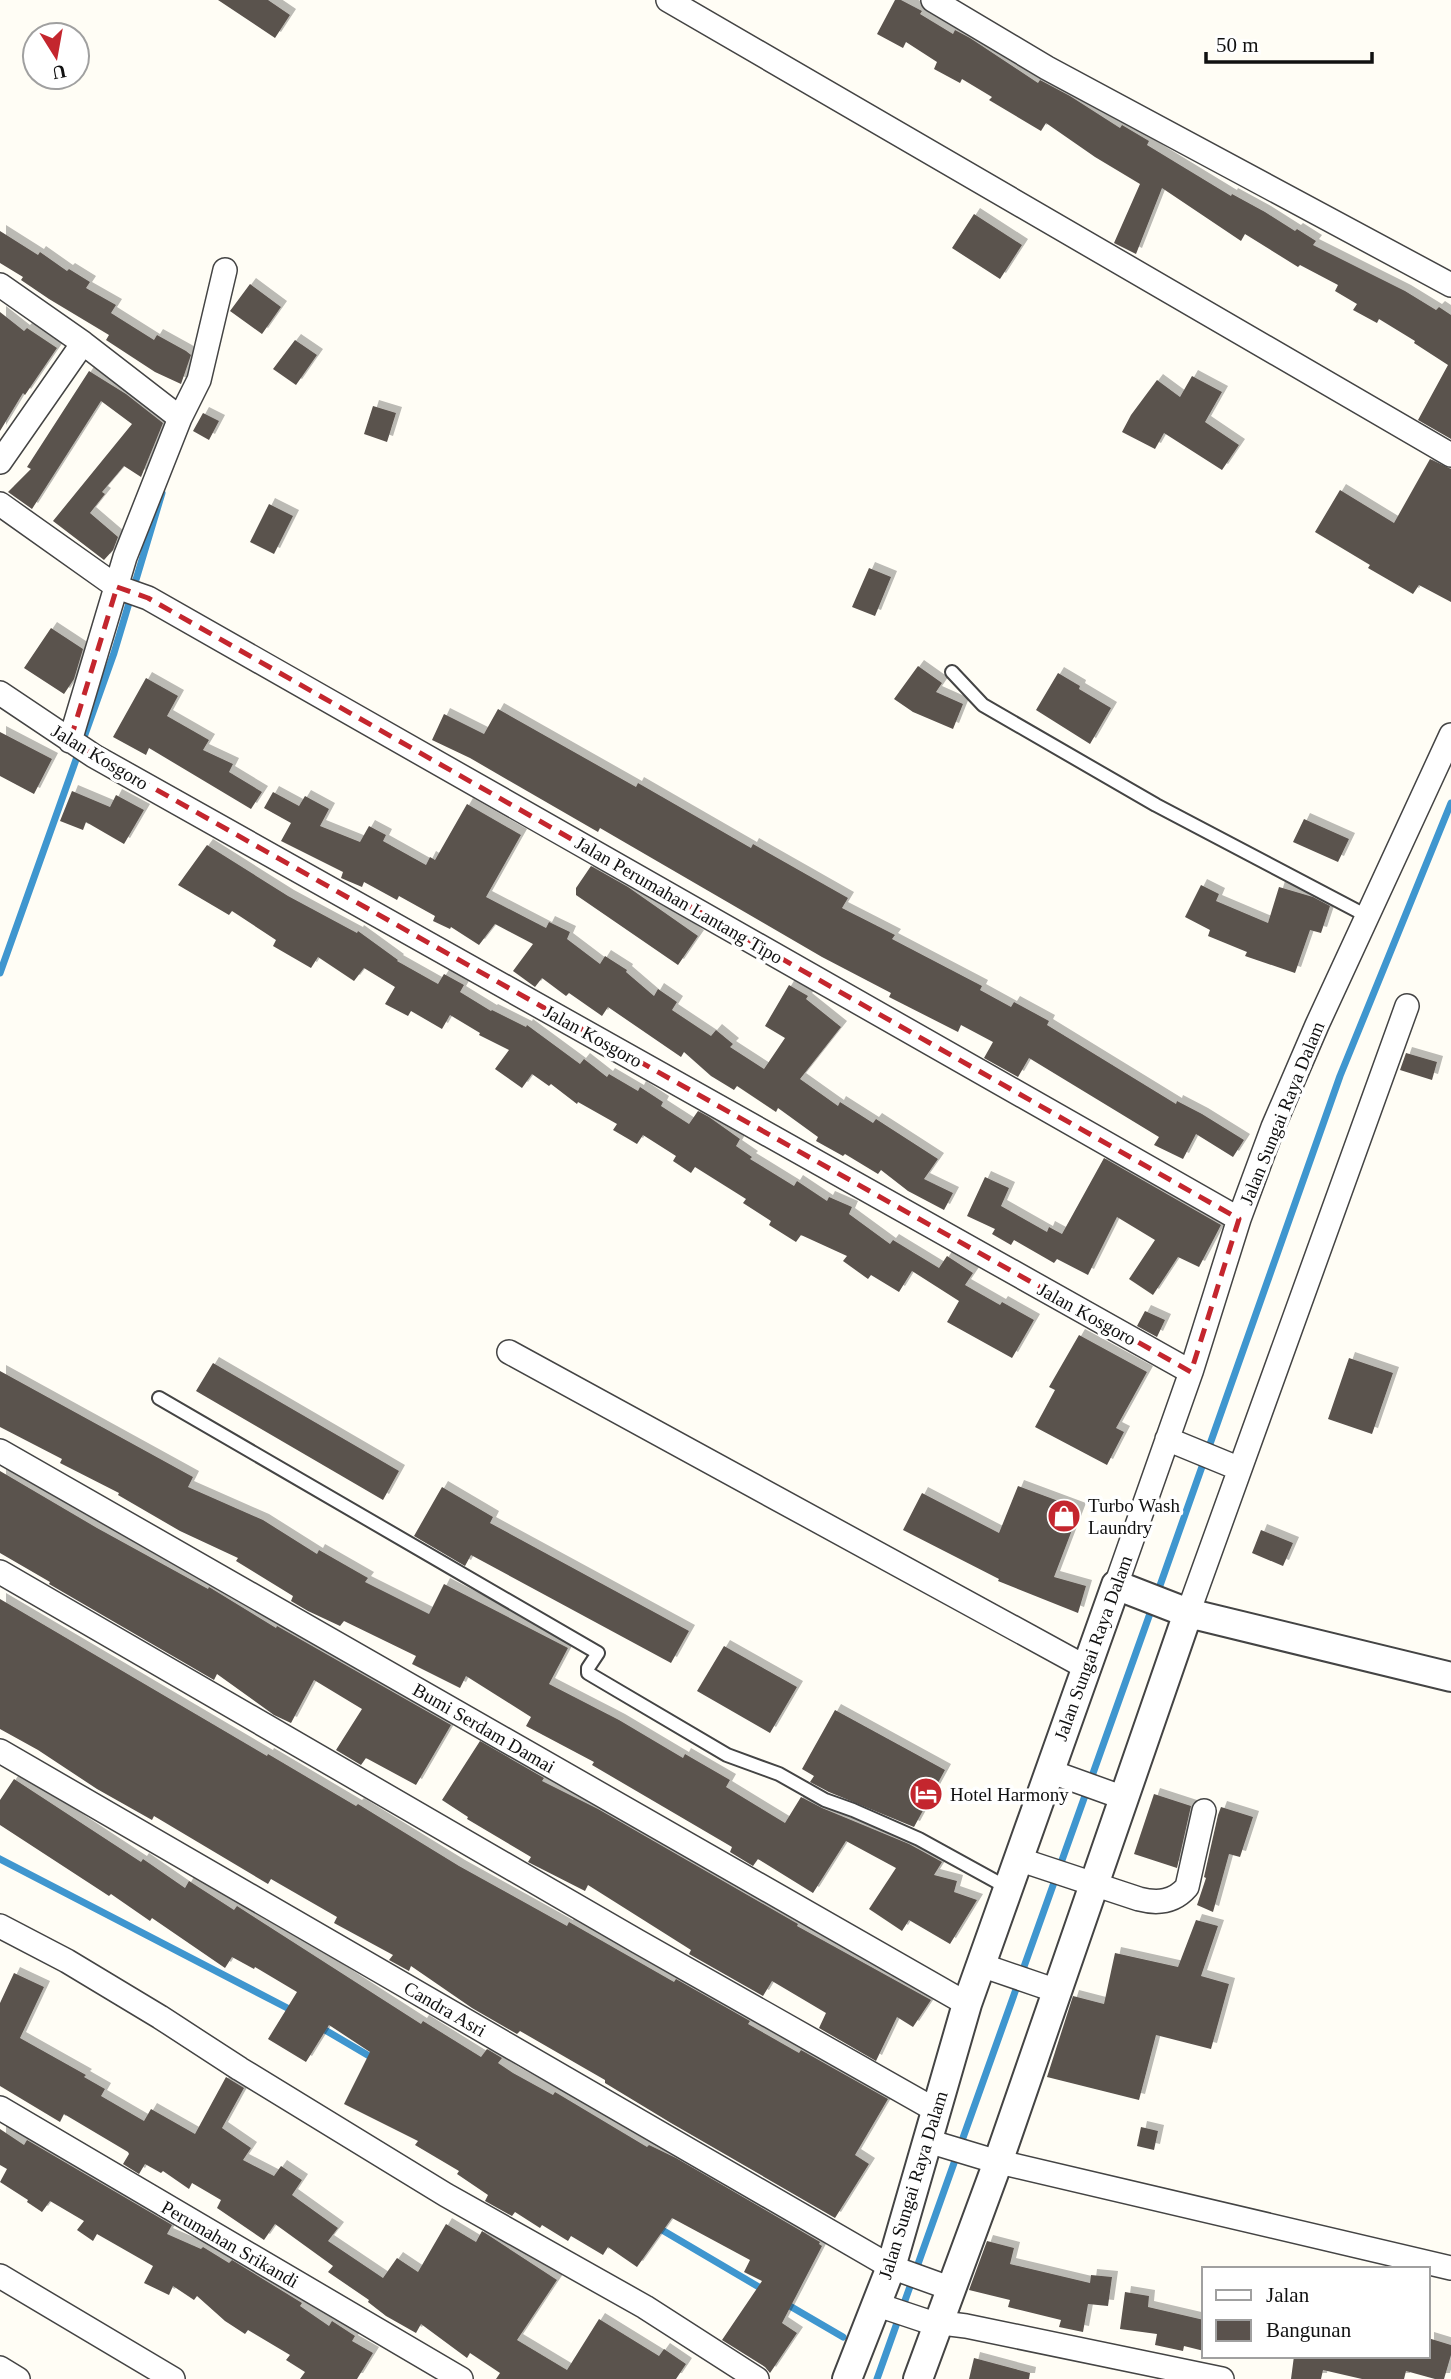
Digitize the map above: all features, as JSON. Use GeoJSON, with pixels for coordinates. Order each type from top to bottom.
{"type":"FeatureCollection","features":[{"type":"Feature","properties":{"kind":"street"},"geometry":{"type":"LineString","coordinates":[[668,0],[1451,455]]}},
{"type":"Feature","properties":{"kind":"street"},"geometry":{"type":"LineString","coordinates":[[933,0],[1060,74],[1451,285]]}},
{"type":"Feature","properties":{"kind":"street"},"geometry":{"type":"LineString","coordinates":[[71,742],[125,556],[180,418],[200,380],[225,270]]}},
{"type":"Feature","properties":{"kind":"street"},"geometry":{"type":"LineString","coordinates":[[0,285],[83,343],[180,418]]}},
{"type":"Feature","properties":{"kind":"street"},"geometry":{"type":"LineString","coordinates":[[0,462],[83,343]]}},
{"type":"Feature","properties":{"kind":"street","name":"Jalan Perumahan Lantang Tipo"},"geometry":{"type":"LineString","coordinates":[[0,504],[117,587],[148,598],[1239,1219]]}},
{"type":"Feature","properties":{"kind":"street","name":"Jalan Kosgoro"},"geometry":{"type":"LineString","coordinates":[[0,692],[94,756],[1191,1372]]}},
{"type":"Feature","properties":{"kind":"street","name":"Jalan Sungai Raya Dalam"},"geometry":{"type":"LineString","coordinates":[[847,2379],[885,2308],[935,2143],[937,2111],[967,2004],[990,1969],[1008,1888],[1028,1861],[1061,1775],[1087,1668],[1124,1588],[1174,1442],[1191,1372],[1239,1219],[1273,1127],[1451,735]]}},
{"type":"Feature","properties":{"kind":"street"},"geometry":{"type":"LineString","coordinates":[[918,2379],[933,2322],[994,2161],[1051,1989],[1120,1796],[1179,1610],[1236,1468],[1407,1006]]}},
{"type":"Feature","properties":{"kind":"street"},"geometry":{"type":"LineString","coordinates":[[509,1353],[1087,1668]]}},
{"type":"Feature","properties":{"kind":"street"},"geometry":{"type":"LineString","coordinates":[[1174,1442],[1236,1468]]}},
{"type":"Feature","properties":{"kind":"street","name":"Bumi Serdam Damai"},"geometry":{"type":"LineString","coordinates":[[0,1451],[967,2004]]}},
{"type":"Feature","properties":{"kind":"street"},"geometry":{"type":"LineString","coordinates":[[0,1572],[937,2111]]}},
{"type":"Feature","properties":{"kind":"street"},"geometry":{"type":"LineString","coordinates":[[1124,1588],[1179,1610],[1451,1677]]}},
{"type":"Feature","properties":{"kind":"street","name":"Candra Asri"},"geometry":{"type":"LineString","coordinates":[[0,1751],[898,2269],[946,2287]]}},
{"type":"Feature","properties":{"kind":"street"},"geometry":{"type":"LineString","coordinates":[[1061,1775],[1120,1796]]}},
{"type":"Feature","properties":{"kind":"street"},"geometry":{"type":"LineString","coordinates":[[1028,1861],[1152,1902],[1180,1896],[1187,1888],[1204,1811]]}},
{"type":"Feature","properties":{"kind":"street"},"geometry":{"type":"LineString","coordinates":[[0,1926],[67,1961],[446,2195],[645,2307],[757,2379]]}},
{"type":"Feature","properties":{"kind":"street"},"geometry":{"type":"LineString","coordinates":[[990,1969],[1051,1989]]}},
{"type":"Feature","properties":{"kind":"street","name":"Perumahan Srikandi"},"geometry":{"type":"LineString","coordinates":[[0,2108],[461,2379]]}},
{"type":"Feature","properties":{"kind":"street"},"geometry":{"type":"LineString","coordinates":[[935,2143],[994,2161],[1451,2269]]}},
{"type":"Feature","properties":{"kind":"street"},"geometry":{"type":"LineString","coordinates":[[0,2276],[173,2379]]}},
{"type":"Feature","properties":{"kind":"street"},"geometry":{"type":"LineString","coordinates":[[885,2308],[933,2322],[1222,2379]]}},
{"type":"Feature","properties":{"kind":"street"},"geometry":{"type":"LineString","coordinates":[[0,2368],[18,2379]]}},
{"type":"Feature","properties":{"kind":"lane"},"geometry":{"type":"LineString","coordinates":[[952,672],[983,705],[1156,806],[1367,916]]}},
{"type":"Feature","properties":{"kind":"lane"},"geometry":{"type":"LineString","coordinates":[[159,1398],[598,1653],[588,1668],[588,1673],[727,1755],[779,1774],[825,1800],[919,1839],[1008,1888]]}},
{"type":"Feature","properties":{"kind":"highlighted area"},"geometry":{"type":"Polygon","coordinates":[[[117,587],[148,598],[1239,1219],[1191,1372],[70,741],[117,587]]]}},
{"type":"Feature","properties":{"kind":"building"},"geometry":{"type":"Polygon","coordinates":[[[218,0],[268,0],[290,15],[275,38],[218,0]]]}},
{"type":"Feature","properties":{"kind":"building"},"geometry":{"type":"Polygon","coordinates":[[[895,0],[901,0],[922,11],[920,14],[953,34],[955,30],[970,38],[1038,83],[1040,80],[1070,96],[1120,128],[1122,125],[1149,141],[1147,145],[1231,196],[1232,194],[1265,212],[1295,231],[1297,229],[1316,241],[1313,245],[1405,291],[1436,310],[1439,307],[1451,315],[1451,439],[1418,420],[1448,365],[1379,319],[1377,323],[1353,310],[1357,304],[1335,291],[1338,285],[1300,265],[1298,267],[1245,234],[1241,241],[1162,188],[1136,254],[1114,243],[1140,184],[1046,123],[1041,131],[989,100],[992,97],[962,79],[960,83],[934,69],[937,62],[906,42],[903,48],[877,34],[895,0]]]}},
{"type":"Feature","properties":{"kind":"building"},"geometry":{"type":"Polygon","coordinates":[[[974,214],[1022,245],[1000,279],[952,248],[974,214]]]}},
{"type":"Feature","properties":{"kind":"building"},"geometry":{"type":"Polygon","coordinates":[[[0,231],[38,255],[40,252],[67,271],[69,269],[90,282],[86,288],[116,305],[111,313],[154,340],[157,335],[191,355],[181,384],[155,372],[106,340],[109,335],[49,299],[21,280],[23,277],[0,263],[0,231]]]}},
{"type":"Feature","properties":{"kind":"building"},"geometry":{"type":"Polygon","coordinates":[[[250,284],[281,307],[262,334],[230,311],[250,284]]]}},
{"type":"Feature","properties":{"kind":"building"},"geometry":{"type":"Polygon","coordinates":[[[0,312],[24,331],[27,328],[57,348],[25,395],[23,393],[0,431],[0,312]]]}},
{"type":"Feature","properties":{"kind":"building"},"geometry":{"type":"Polygon","coordinates":[[[295,340],[317,355],[296,385],[273,369],[295,340]]]}},
{"type":"Feature","properties":{"kind":"building"},"geometry":{"type":"Polygon","coordinates":[[[89,371],[126,394],[163,423],[141,477],[124,466],[102,492],[105,494],[90,513],[118,537],[113,550],[104,560],[53,521],[132,424],[101,401],[32,509],[8,492],[31,469],[27,467],[89,371]]]}},
{"type":"Feature","properties":{"kind":"building"},"geometry":{"type":"Polygon","coordinates":[[[1192,376],[1222,392],[1205,422],[1239,445],[1222,470],[1164,433],[1155,449],[1122,432],[1157,380],[1180,397],[1192,376]]]}},
{"type":"Feature","properties":{"kind":"building"},"geometry":{"type":"Polygon","coordinates":[[[373,406],[396,413],[387,442],[364,434],[373,406]]]}},
{"type":"Feature","properties":{"kind":"building"},"geometry":{"type":"Polygon","coordinates":[[[203,413],[219,421],[209,440],[193,431],[203,413]]]}},
{"type":"Feature","properties":{"kind":"building"},"geometry":{"type":"Polygon","coordinates":[[[1430,459],[1451,469],[1451,602],[1419,585],[1413,594],[1315,532],[1340,490],[1394,523],[1430,459]]]}},
{"type":"Feature","properties":{"kind":"building"},"geometry":{"type":"Polygon","coordinates":[[[269,504],[293,516],[274,554],[250,542],[269,504]]]}},
{"type":"Feature","properties":{"kind":"building"},"geometry":{"type":"Polygon","coordinates":[[[869,568],[891,577],[875,616],[852,607],[869,568]]]}},
{"type":"Feature","properties":{"kind":"building"},"geometry":{"type":"Polygon","coordinates":[[[51,628],[83,649],[74,679],[64,694],[24,668],[51,628]]]}},
{"type":"Feature","properties":{"kind":"building"},"geometry":{"type":"Polygon","coordinates":[[[918,666],[942,683],[936,692],[963,704],[953,729],[913,712],[894,699],[918,666]]]}},
{"type":"Feature","properties":{"kind":"building"},"geometry":{"type":"Polygon","coordinates":[[[1058,673],[1111,708],[1090,744],[1036,710],[1058,673]]]}},
{"type":"Feature","properties":{"kind":"building"},"geometry":{"type":"Polygon","coordinates":[[[146,678],[178,696],[167,716],[209,740],[203,750],[233,764],[229,772],[262,792],[251,809],[149,748],[146,755],[113,737],[146,678]]]}},
{"type":"Feature","properties":{"kind":"building"},"geometry":{"type":"Polygon","coordinates":[[[498,709],[636,787],[638,783],[751,848],[753,844],[848,898],[842,908],[895,935],[892,939],[982,986],[980,990],[1011,1007],[1014,1002],[1049,1021],[1047,1025],[1176,1104],[1177,1101],[1202,1114],[1244,1140],[1233,1157],[1196,1134],[1183,1159],[1154,1145],[1159,1137],[1029,1058],[1018,1077],[984,1058],[993,1042],[961,1025],[958,1032],[889,997],[891,993],[822,957],[600,828],[598,832],[470,758],[432,740],[444,714],[484,734],[498,709]]]}},
{"type":"Feature","properties":{"kind":"building"},"geometry":{"type":"Polygon","coordinates":[[[0,732],[52,759],[34,794],[0,776],[0,732]]]}},
{"type":"Feature","properties":{"kind":"building"},"geometry":{"type":"Polygon","coordinates":[[[72,791],[110,807],[116,795],[144,810],[124,844],[86,822],[83,830],[60,821],[72,791]]]}},
{"type":"Feature","properties":{"kind":"building"},"geometry":{"type":"Polygon","coordinates":[[[273,792],[299,806],[305,796],[329,809],[320,826],[360,842],[369,826],[386,835],[383,841],[426,865],[430,857],[435,860],[467,804],[521,835],[486,897],[546,928],[549,922],[570,932],[567,939],[600,964],[605,956],[627,970],[626,972],[654,996],[658,989],[677,1002],[672,1010],[711,1036],[716,1030],[733,1044],[730,1047],[764,1069],[785,1038],[765,1026],[789,985],[808,996],[806,999],[841,1027],[800,1079],[838,1106],[840,1102],[873,1123],[876,1119],[938,1159],[924,1179],[953,1193],[944,1210],[908,1191],[881,1170],[878,1174],[845,1154],[843,1156],[816,1141],[818,1137],[778,1108],[776,1112],[737,1086],[734,1090],[711,1076],[684,1052],[681,1057],[608,1007],[602,1016],[569,993],[566,996],[542,978],[535,987],[513,971],[533,944],[495,924],[479,945],[451,927],[450,929],[433,921],[435,916],[399,896],[397,900],[364,882],[362,887],[341,878],[343,872],[281,841],[291,823],[264,808],[273,792]]]}},
{"type":"Feature","properties":{"kind":"building"},"geometry":{"type":"Polygon","coordinates":[[[1304,819],[1349,839],[1338,862],[1293,842],[1304,819]]]}},
{"type":"Feature","properties":{"kind":"building"},"geometry":{"type":"Polygon","coordinates":[[[207,845],[288,896],[357,933],[358,931],[397,961],[438,984],[444,974],[464,985],[460,992],[491,1011],[526,1027],[527,1025],[580,1064],[584,1059],[607,1077],[609,1074],[638,1091],[640,1087],[663,1102],[661,1106],[689,1124],[698,1111],[709,1117],[740,1139],[736,1146],[752,1157],[750,1159],[794,1186],[797,1181],[827,1201],[829,1197],[852,1207],[849,1214],[890,1244],[893,1240],[939,1268],[947,1256],[973,1273],[965,1285],[1034,1320],[1012,1358],[947,1322],[959,1301],[912,1271],[899,1292],[871,1275],[868,1279],[843,1261],[847,1256],[801,1235],[796,1242],[769,1225],[771,1221],[743,1203],[746,1199],[695,1167],[691,1173],[673,1161],[676,1156],[643,1135],[637,1144],[613,1130],[617,1124],[578,1102],[577,1104],[551,1084],[549,1086],[532,1074],[522,1088],[495,1069],[509,1050],[479,1035],[480,1033],[450,1015],[442,1029],[411,1011],[408,1016],[385,1004],[395,987],[364,968],[354,981],[318,957],[311,968],[273,946],[276,940],[232,911],[229,915],[178,885],[207,845]]]}},
{"type":"Feature","properties":{"kind":"building"},"geometry":{"type":"Polygon","coordinates":[[[591,866],[628,887],[698,936],[678,965],[576,895],[576,888],[591,866]]]}},
{"type":"Feature","properties":{"kind":"building"},"geometry":{"type":"Polygon","coordinates":[[[1201,885],[1219,894],[1216,901],[1268,923],[1279,887],[1313,897],[1330,906],[1321,933],[1310,930],[1295,973],[1245,956],[1247,952],[1208,936],[1210,930],[1185,917],[1201,885]]]}},
{"type":"Feature","properties":{"kind":"building"},"geometry":{"type":"Polygon","coordinates":[[[1406,1053],[1437,1062],[1432,1080],[1400,1070],[1406,1053]]]}},
{"type":"Feature","properties":{"kind":"building"},"geometry":{"type":"Polygon","coordinates":[[[1104,1158],[1221,1225],[1199,1267],[1178,1257],[1153,1295],[1129,1279],[1155,1240],[1117,1217],[1088,1275],[1057,1259],[1054,1263],[1014,1240],[1011,1245],[992,1234],[995,1229],[967,1216],[985,1177],[1009,1188],[1001,1206],[1047,1232],[1049,1227],[1062,1234],[1104,1158]]]}},
{"type":"Feature","properties":{"kind":"building"},"geometry":{"type":"Polygon","coordinates":[[[1145,1311],[1165,1320],[1157,1337],[1137,1326],[1145,1311]]]}},
{"type":"Feature","properties":{"kind":"building"},"geometry":{"type":"Polygon","coordinates":[[[1079,1335],[1147,1372],[1116,1428],[1124,1432],[1107,1465],[1035,1427],[1055,1390],[1049,1387],[1079,1335]]]}},
{"type":"Feature","properties":{"kind":"building"},"geometry":{"type":"Polygon","coordinates":[[[1349,1358],[1393,1373],[1372,1434],[1328,1419],[1349,1358]]]}},
{"type":"Feature","properties":{"kind":"building"},"geometry":{"type":"Polygon","coordinates":[[[213,1363],[399,1471],[383,1500],[196,1391],[213,1363]]]}},
{"type":"Feature","properties":{"kind":"building"},"geometry":{"type":"Polygon","coordinates":[[[0,1371],[193,1477],[188,1487],[263,1520],[317,1554],[319,1550],[368,1578],[365,1582],[429,1614],[444,1584],[568,1648],[549,1684],[619,1720],[683,1758],[685,1754],[730,1780],[726,1787],[785,1823],[801,1797],[909,1844],[942,1862],[934,1875],[957,1881],[954,1892],[977,1900],[950,1944],[909,1920],[902,1931],[869,1909],[896,1868],[846,1841],[813,1893],[758,1859],[753,1866],[730,1852],[732,1847],[592,1765],[594,1762],[526,1726],[531,1717],[466,1676],[460,1688],[412,1664],[416,1656],[344,1621],[340,1626],[308,1611],[291,1601],[293,1596],[236,1561],[238,1558],[180,1531],[118,1495],[119,1493],[60,1463],[62,1459],[0,1427],[0,1371]]]}},
{"type":"Feature","properties":{"kind":"building"},"geometry":{"type":"Polygon","coordinates":[[[0,1471],[451,1725],[416,1785],[366,1758],[361,1765],[336,1750],[362,1709],[314,1680],[291,1723],[274,1715],[217,1674],[214,1680],[0,1553],[0,1471]]]}},
{"type":"Feature","properties":{"kind":"building"},"geometry":{"type":"Polygon","coordinates":[[[1018,1486],[1080,1509],[1054,1577],[1086,1586],[1078,1613],[998,1581],[999,1579],[903,1530],[922,1493],[999,1533],[1018,1486]]]}},
{"type":"Feature","properties":{"kind":"building"},"geometry":{"type":"Polygon","coordinates":[[[442,1487],[493,1517],[490,1523],[689,1631],[671,1663],[471,1555],[465,1566],[414,1536],[442,1487]]]}},
{"type":"Feature","properties":{"kind":"building"},"geometry":{"type":"Polygon","coordinates":[[[1261,1530],[1293,1543],[1283,1566],[1252,1553],[1261,1530]]]}},
{"type":"Feature","properties":{"kind":"building"},"geometry":{"type":"Polygon","coordinates":[[[0,1599],[267,1756],[268,1754],[356,1806],[358,1804],[459,1866],[567,1926],[569,1922],[674,1982],[676,1979],[750,2021],[748,2024],[799,2053],[801,2050],[888,2099],[855,2155],[869,2164],[835,2218],[671,2123],[605,2083],[605,2080],[520,2031],[517,2034],[472,2008],[411,1966],[409,1971],[389,1960],[393,1955],[334,1923],[337,1917],[271,1879],[268,1884],[154,1816],[152,1820],[0,1729],[0,1599]]]}},
{"type":"Feature","properties":{"kind":"building"},"geometry":{"type":"Polygon","coordinates":[[[724,1646],[797,1687],[770,1733],[697,1691],[724,1646]]]}},
{"type":"Feature","properties":{"kind":"building"},"geometry":{"type":"Polygon","coordinates":[[[835,1710],[945,1770],[914,1827],[810,1782],[814,1776],[802,1769],[835,1710]]]}},
{"type":"Feature","properties":{"kind":"building"},"geometry":{"type":"Polygon","coordinates":[[[480,1741],[544,1778],[542,1781],[598,1809],[798,1924],[797,1926],[931,2000],[913,2027],[897,2017],[876,2061],[819,2028],[826,2013],[772,1981],[763,1996],[689,1954],[691,1950],[588,1885],[585,1891],[528,1862],[531,1857],[467,1819],[468,1817],[442,1800],[480,1741]]]}},
{"type":"Feature","properties":{"kind":"building"},"geometry":{"type":"Polygon","coordinates":[[[14,1779],[185,1888],[189,1881],[234,1910],[237,1906],[421,2024],[423,2021],[481,2057],[487,2049],[502,2058],[498,2063],[513,2073],[553,2095],[555,2092],[647,2147],[649,2145],[676,2158],[820,2242],[822,2246],[782,2323],[797,2333],[770,2373],[765,2367],[722,2340],[762,2281],[744,2272],[750,2260],[672,2218],[637,2267],[608,2247],[603,2255],[571,2236],[568,2241],[542,2225],[540,2228],[515,2212],[512,2216],[485,2201],[488,2195],[457,2174],[459,2171],[415,2145],[418,2141],[344,2104],[370,2052],[329,2025],[306,2062],[268,2039],[297,1992],[232,1957],[225,1968],[152,1918],[150,1921],[111,1894],[109,1896],[0,1825],[0,1800],[14,1779]]]}},
{"type":"Feature","properties":{"kind":"building"},"geometry":{"type":"Polygon","coordinates":[[[1154,1794],[1191,1806],[1177,1868],[1134,1854],[1154,1794]]]}},
{"type":"Feature","properties":{"kind":"building"},"geometry":{"type":"Polygon","coordinates":[[[1221,1807],[1253,1817],[1240,1857],[1229,1854],[1213,1912],[1197,1905],[1206,1878],[1204,1877],[1221,1807]]]}},
{"type":"Feature","properties":{"kind":"building"},"geometry":{"type":"Polygon","coordinates":[[[1196,1920],[1218,1926],[1201,1976],[1229,1984],[1211,2049],[1156,2035],[1139,2100],[1047,2077],[1073,1996],[1104,2004],[1115,1953],[1178,1967],[1196,1920]]]}},
{"type":"Feature","properties":{"kind":"building"},"geometry":{"type":"Polygon","coordinates":[[[14,1973],[44,1987],[20,2038],[86,2075],[84,2077],[105,2089],[101,2096],[144,2121],[151,2109],[195,2134],[226,2077],[244,2088],[222,2128],[251,2148],[243,2160],[274,2176],[281,2166],[302,2180],[292,2195],[338,2228],[328,2241],[383,2278],[397,2258],[418,2272],[446,2224],[476,2242],[482,2231],[557,2280],[517,2340],[567,2370],[599,2319],[659,2356],[664,2349],[686,2364],[676,2379],[496,2379],[500,2373],[470,2353],[467,2358],[421,2324],[416,2333],[386,2316],[368,2302],[369,2300],[328,2272],[333,2266],[275,2224],[264,2240],[217,2208],[221,2200],[192,2183],[189,2189],[163,2171],[161,2173],[145,2164],[139,2174],[123,2164],[128,2152],[64,2114],[60,2122],[0,2086],[0,2003],[14,1973]]]}},
{"type":"Feature","properties":{"kind":"building"},"geometry":{"type":"Polygon","coordinates":[[[1141,2127],[1158,2131],[1154,2150],[1137,2146],[1141,2127]]]}},
{"type":"Feature","properties":{"kind":"building"},"geometry":{"type":"Polygon","coordinates":[[[0,2129],[24,2145],[27,2140],[172,2225],[167,2234],[201,2249],[203,2247],[229,2263],[232,2260],[302,2303],[300,2306],[329,2326],[332,2321],[355,2336],[352,2341],[373,2353],[357,2379],[300,2379],[305,2372],[286,2360],[290,2355],[248,2330],[245,2334],[225,2321],[197,2296],[194,2300],[173,2286],[169,2295],[144,2283],[153,2266],[97,2234],[93,2241],[77,2230],[84,2221],[50,2201],[42,2212],[27,2202],[28,2200],[0,2182],[7,2169],[0,2165],[0,2129]]]}},
{"type":"Feature","properties":{"kind":"building"},"geometry":{"type":"Polygon","coordinates":[[[987,2241],[1014,2248],[1010,2264],[1090,2283],[1091,2275],[1112,2277],[1108,2306],[1088,2304],[1083,2332],[1059,2327],[1061,2320],[1008,2307],[1010,2300],[969,2290],[987,2241]]]}},
{"type":"Feature","properties":{"kind":"building"},"geometry":{"type":"Polygon","coordinates":[[[1125,2292],[1149,2296],[1148,2307],[1202,2320],[1202,2350],[1184,2346],[1183,2351],[1155,2345],[1157,2334],[1120,2329],[1125,2292]]]}},
{"type":"Feature","properties":{"kind":"building"},"geometry":{"type":"Polygon","coordinates":[[[1430,2339],[1451,2345],[1444,2379],[1406,2371],[1404,2379],[1362,2379],[1323,2370],[1321,2379],[1291,2379],[1294,2358],[1430,2358],[1430,2339]]]}},
{"type":"Feature","properties":{"kind":"building"},"geometry":{"type":"Polygon","coordinates":[[[974,2358],[1030,2373],[1029,2379],[969,2379],[974,2358]]]}},
{"type":"Feature","properties":{"kind":"waterway"},"geometry":{"type":"LineString","coordinates":[[0,973],[114,653],[162,493]]}},
{"type":"Feature","properties":{"kind":"waterway"},"geometry":{"type":"LineString","coordinates":[[1157,1594],[1340,1076],[1451,803]]}},
{"type":"Feature","properties":{"kind":"waterway"},"geometry":{"type":"LineString","coordinates":[[877,2379],[1153,1605]]}},
{"type":"Feature","properties":{"kind":"waterway"},"geometry":{"type":"LineString","coordinates":[[0,1859],[295,2012]]}},
{"type":"Feature","properties":{"kind":"waterway"},"geometry":{"type":"LineString","coordinates":[[320,2027],[376,2060]]}},
{"type":"Feature","properties":{"kind":"waterway"},"geometry":{"type":"LineString","coordinates":[[657,2227],[764,2290]]}},
{"type":"Feature","properties":{"kind":"waterway"},"geometry":{"type":"LineString","coordinates":[[783,2302],[843,2337]]}},
{"type":"Feature","properties":{"kind":"place","name":"Turbo Wash Laundry"},"geometry":{"type":"Point","coordinates":[1064,1516]}},
{"type":"Feature","properties":{"kind":"place","name":"Hotel Harmony"},"geometry":{"type":"Point","coordinates":[926,1794]}}]}
